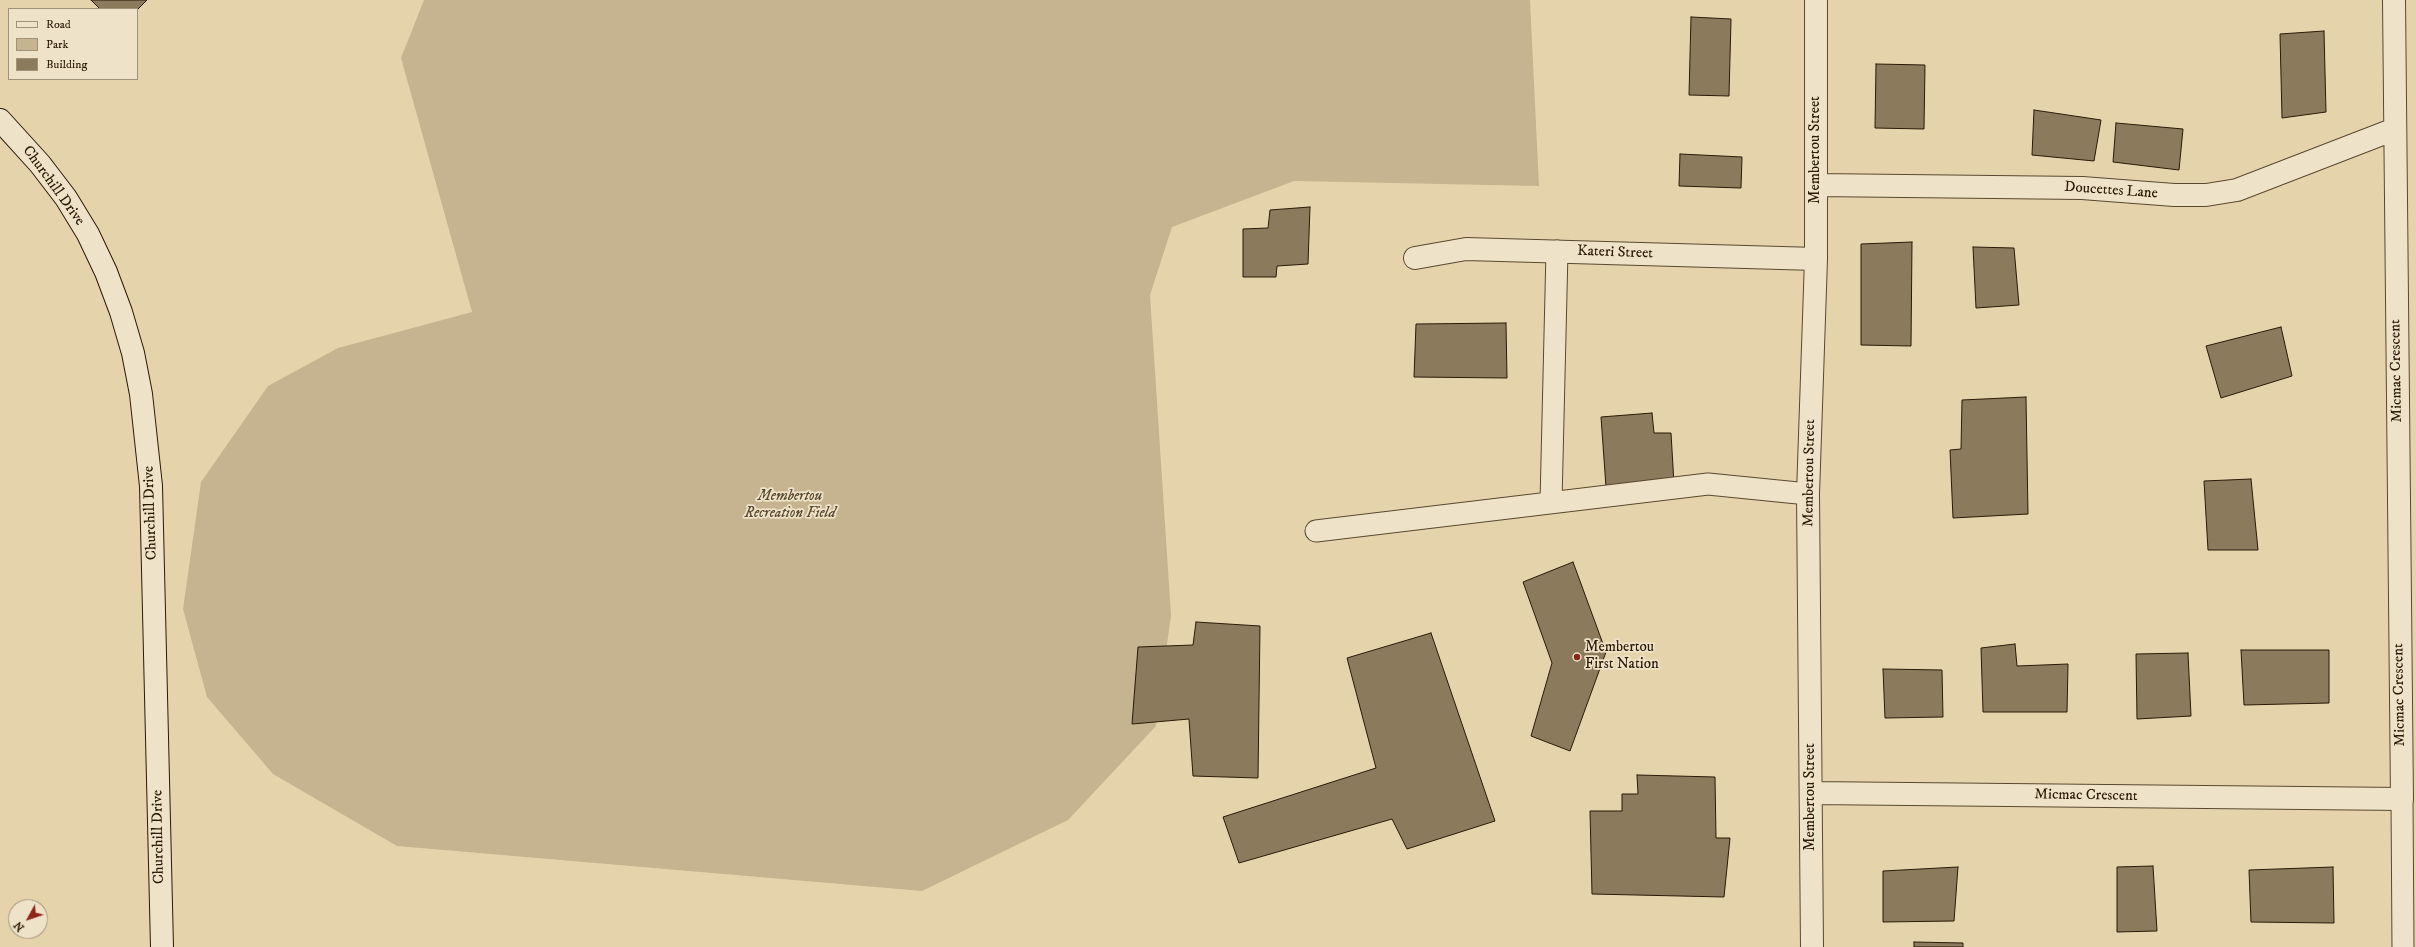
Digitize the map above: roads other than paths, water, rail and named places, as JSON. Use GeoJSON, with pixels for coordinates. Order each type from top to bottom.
{"type":"FeatureCollection","features":[{"type":"Feature","properties":{"kind":"street","name":"Membertou Street"},"geometry":{"type":"LineString","coordinates":[[1812,947],[1808,494],[1816,259],[1816,0]]}},
{"type":"Feature","properties":{"kind":"street","name":"Micmac Crescent"},"geometry":{"type":"LineString","coordinates":[[1811,793],[2402,799],[2394,0]]}},
{"type":"Feature","properties":{"kind":"street","name":"Churchill Drive"},"geometry":{"type":"LineString","coordinates":[[0,120],[40,164],[66,198],[88,234],[106,272],[121,312],[133,353],[140,387],[151,486],[162,947]]}},
{"type":"Feature","properties":{"kind":"street","name":"Doucettes Lane"},"geometry":{"type":"LineString","coordinates":[[1816,185],[2082,188],[2174,195],[2206,195],[2237,190],[2395,129]]}},
{"type":"Feature","properties":{"kind":"street","name":"Kateri Street"},"geometry":{"type":"LineString","coordinates":[[1415,258],[1466,249],[1816,259]]}},
{"type":"Feature","properties":{"kind":"lane"},"geometry":{"type":"LineString","coordinates":[[1551,502],[1557,251]]}},
{"type":"Feature","properties":{"kind":"lane"},"geometry":{"type":"LineString","coordinates":[[1316,531],[1708,484],[1808,494]]}},
{"type":"Feature","properties":{"kind":"lane"},"geometry":{"type":"LineString","coordinates":[[2402,799],[2403,947]]}},
{"type":"Feature","properties":{"kind":"place","name":"Membertou First Nation"},"geometry":{"type":"Point","coordinates":[1577,657]}},
{"type":"Feature","properties":{"kind":"park label","name":"Membertou Recreation Field"},"geometry":{"type":"Point","coordinates":[790,506]}}]}
